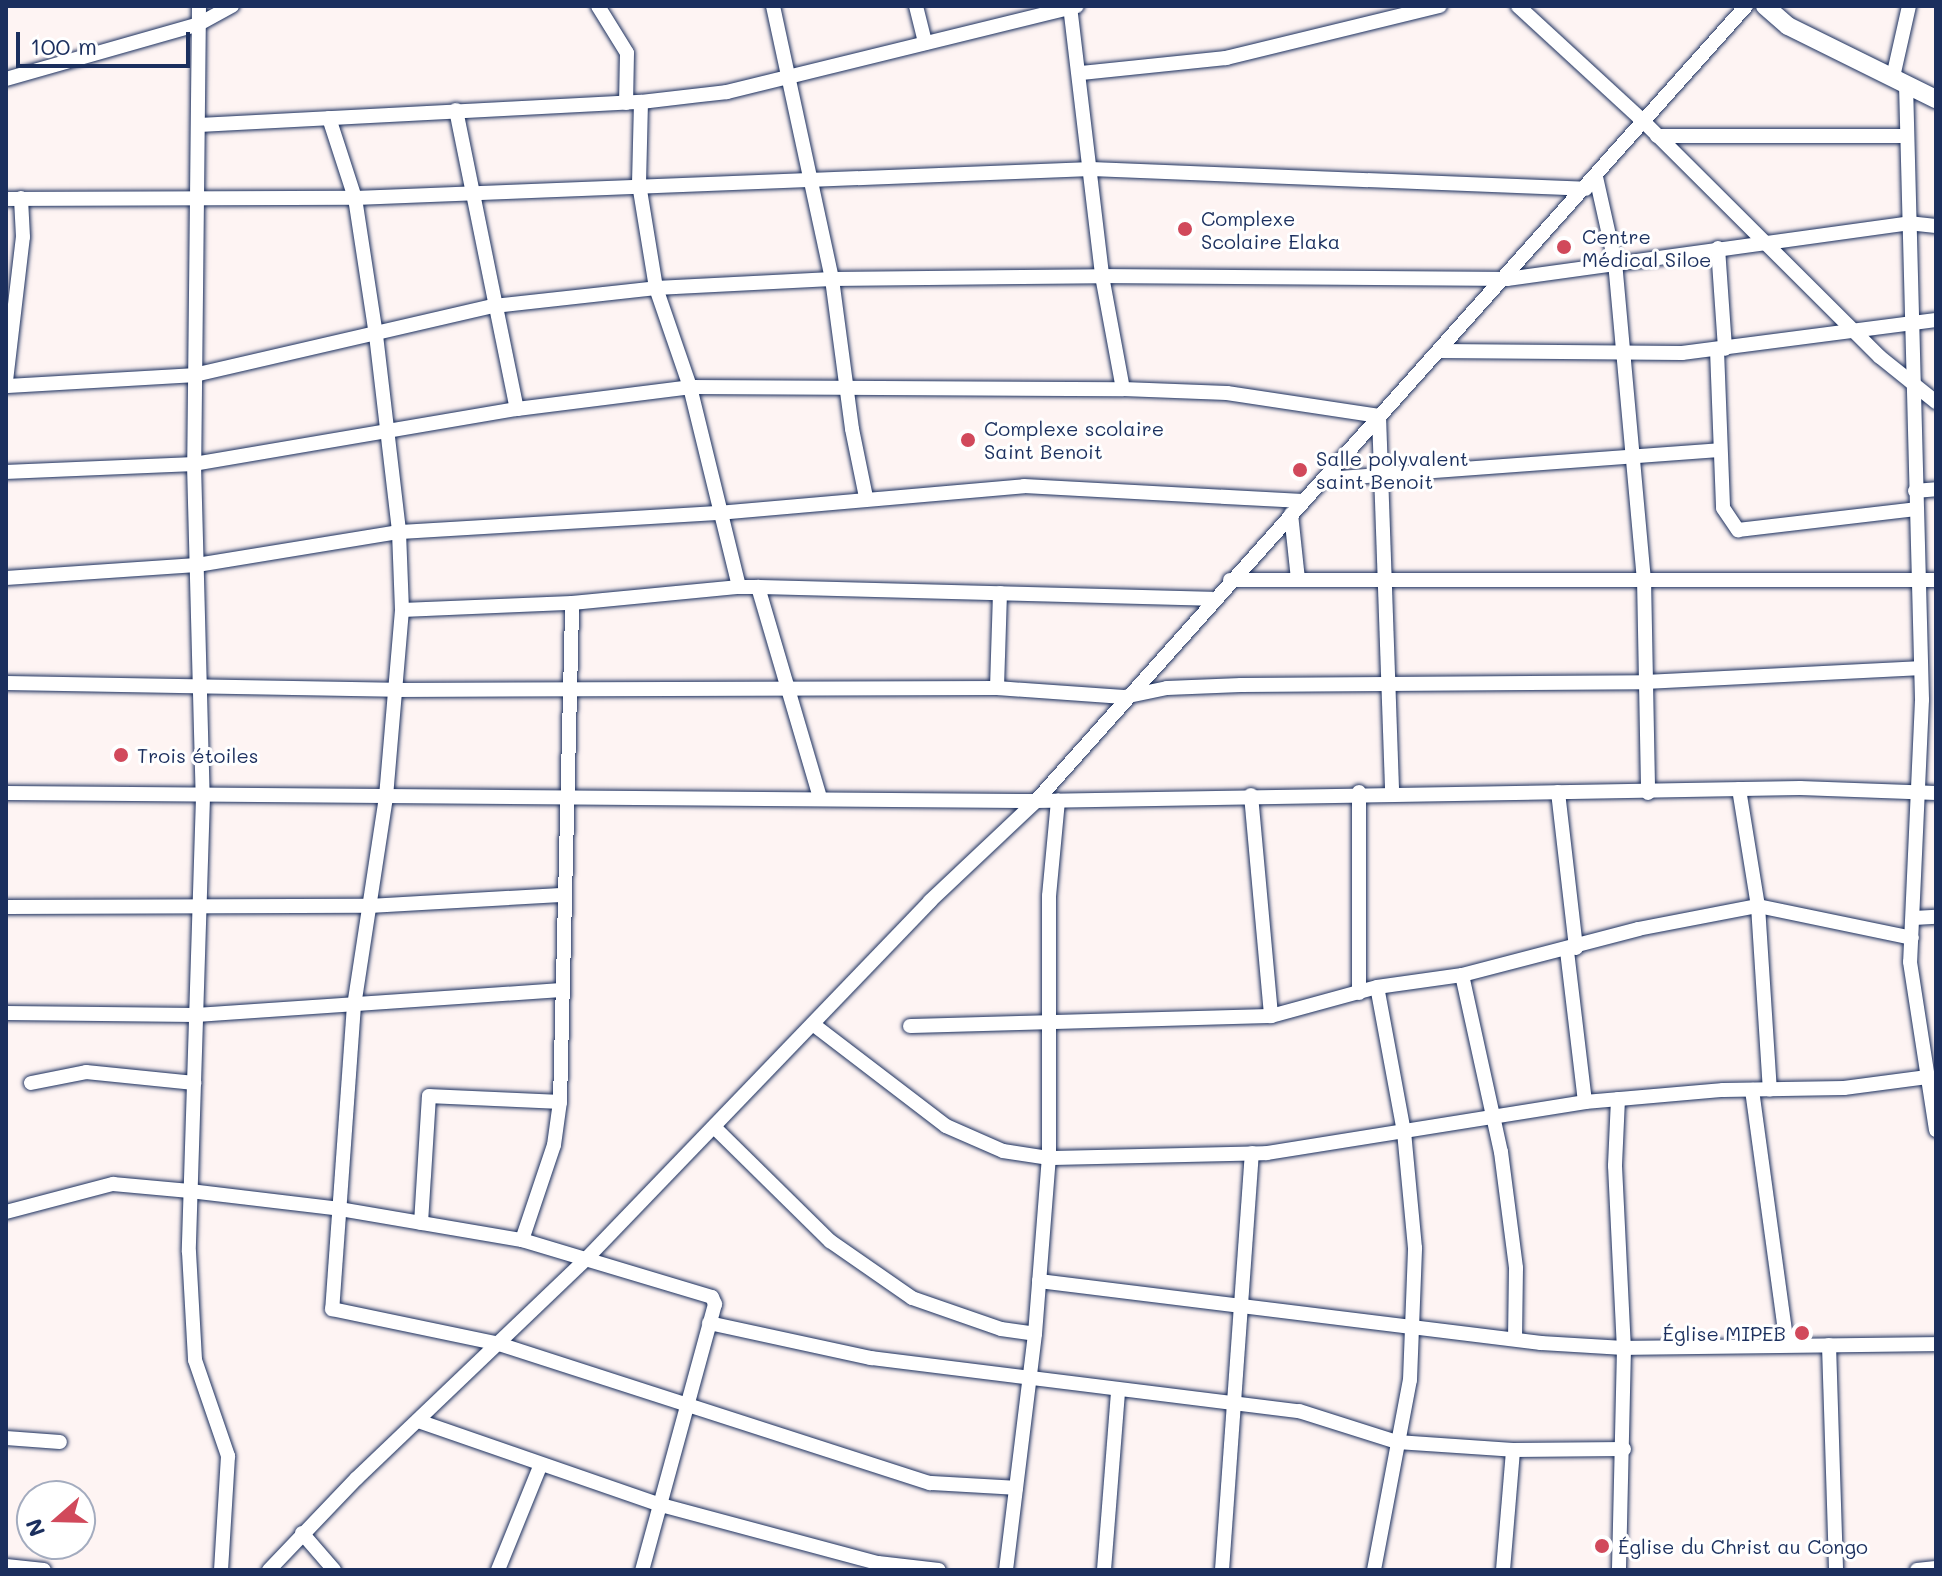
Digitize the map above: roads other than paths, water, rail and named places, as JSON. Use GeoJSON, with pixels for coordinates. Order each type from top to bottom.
{"type":"FeatureCollection","features":[{"type":"Feature","properties":{"kind":"main road"},"geometry":{"type":"LineString","coordinates":[[1765,6],[1788,26],[1936,99]]}},
{"type":"Feature","properties":{"kind":"street"},"geometry":{"type":"LineString","coordinates":[[199,6],[194,464],[203,797],[190,1191],[195,1360],[228,1456],[221,1570]]}},
{"type":"Feature","properties":{"kind":"street"},"geometry":{"type":"LineString","coordinates":[[6,79],[199,24],[232,6]]}},
{"type":"Feature","properties":{"kind":"street"},"geometry":{"type":"LineString","coordinates":[[598,6],[627,53],[634,102],[639,184],[656,288],[690,387],[718,513],[739,587]]}},
{"type":"Feature","properties":{"kind":"street"},"geometry":{"type":"LineString","coordinates":[[773,6],[832,279],[866,497]]}},
{"type":"Feature","properties":{"kind":"street"},"geometry":{"type":"LineString","coordinates":[[916,6],[925,43]]}},
{"type":"Feature","properties":{"kind":"street"},"geometry":{"type":"LineString","coordinates":[[1081,73],[1226,58],[1440,6]]}},
{"type":"Feature","properties":{"kind":"street"},"geometry":{"type":"LineString","coordinates":[[1519,6],[1644,122],[1851,329],[1911,383],[1932,395]]}},
{"type":"Feature","properties":{"kind":"street"},"geometry":{"type":"LineString","coordinates":[[269,1570],[302,1533],[585,1260],[930,901],[1036,801],[1124,697],[1507,279],[1746,6]]}},
{"type":"Feature","properties":{"kind":"street"},"geometry":{"type":"LineString","coordinates":[[1909,6],[1899,81],[1907,136],[1913,321],[1911,383],[1921,668],[1929,699],[1929,794],[1912,938],[1911,986],[1928,1044],[1927,1077],[1936,1130]]}},
{"type":"Feature","properties":{"kind":"street"},"geometry":{"type":"LineString","coordinates":[[199,125],[634,102],[727,92],[1072,7],[1102,276],[1123,389]]}},
{"type":"Feature","properties":{"kind":"street"},"geometry":{"type":"LineString","coordinates":[[456,110],[517,409]]}},
{"type":"Feature","properties":{"kind":"street"},"geometry":{"type":"LineString","coordinates":[[329,118],[355,198],[376,335],[390,434],[402,610],[386,797],[354,1005],[333,1310],[499,1344],[930,1483],[1016,1488]]}},
{"type":"Feature","properties":{"kind":"street"},"geometry":{"type":"LineString","coordinates":[[1657,136],[1907,136]]}},
{"type":"Feature","properties":{"kind":"street"},"geometry":{"type":"LineString","coordinates":[[1586,189],[1091,169],[810,182],[639,184],[355,198],[13,198],[23,237],[6,383],[194,375],[494,306],[656,288],[832,279],[1102,276],[1507,279],[1762,241],[1908,223],[1936,226]]}},
{"type":"Feature","properties":{"kind":"street"},"geometry":{"type":"LineString","coordinates":[[1596,177],[1615,262],[1644,578],[1648,793]]}},
{"type":"Feature","properties":{"kind":"street"},"geometry":{"type":"LineString","coordinates":[[1718,248],[1721,349],[1719,450],[1723,508],[1731,524],[1746,532],[1916,509]]}},
{"type":"Feature","properties":{"kind":"street"},"geometry":{"type":"LineString","coordinates":[[1439,351],[1621,353],[1721,349],[1851,329],[1936,320]]}},
{"type":"Feature","properties":{"kind":"street"},"geometry":{"type":"LineString","coordinates":[[6,472],[194,464],[390,434],[517,409],[690,387],[848,384],[1227,393],[1379,416]]}},
{"type":"Feature","properties":{"kind":"street"},"geometry":{"type":"LineString","coordinates":[[1379,416],[1388,579],[1392,791]]}},
{"type":"Feature","properties":{"kind":"street"},"geometry":{"type":"LineString","coordinates":[[1326,479],[1719,450]]}},
{"type":"Feature","properties":{"kind":"street"},"geometry":{"type":"LineString","coordinates":[[6,578],[197,565],[399,532],[718,513],[866,497],[1024,486],[1303,501]]}},
{"type":"Feature","properties":{"kind":"street"},"geometry":{"type":"LineString","coordinates":[[1915,491],[1936,489]]}},
{"type":"Feature","properties":{"kind":"street"},"geometry":{"type":"LineString","coordinates":[[1291,514],[1298,579]]}},
{"type":"Feature","properties":{"kind":"street"},"geometry":{"type":"LineString","coordinates":[[1230,580],[1936,580]]}},
{"type":"Feature","properties":{"kind":"street"},"geometry":{"type":"LineString","coordinates":[[402,610],[572,603],[739,587],[1212,599]]}},
{"type":"Feature","properties":{"kind":"street"},"geometry":{"type":"LineString","coordinates":[[758,587],[820,797]]}},
{"type":"Feature","properties":{"kind":"street"},"geometry":{"type":"LineString","coordinates":[[997,688],[1000,593]]}},
{"type":"Feature","properties":{"kind":"street"},"geometry":{"type":"LineString","coordinates":[[522,1240],[554,1145],[560,1102],[561,895],[572,603]]}},
{"type":"Feature","properties":{"kind":"street"},"geometry":{"type":"LineString","coordinates":[[6,683],[394,690],[571,687],[997,688],[1124,697],[1167,688],[1647,682],[1921,668]]}},
{"type":"Feature","properties":{"kind":"street"},"geometry":{"type":"LineString","coordinates":[[6,793],[203,797],[820,797],[1036,801],[1392,791],[1648,793],[1739,789],[1929,794]]}},
{"type":"Feature","properties":{"kind":"street"},"geometry":{"type":"LineString","coordinates":[[1739,789],[1758,906],[1770,1090]]}},
{"type":"Feature","properties":{"kind":"street"},"geometry":{"type":"LineString","coordinates":[[1359,792],[1359,993]]}},
{"type":"Feature","properties":{"kind":"street"},"geometry":{"type":"LineString","coordinates":[[1558,792],[1585,1102]]}},
{"type":"Feature","properties":{"kind":"street"},"geometry":{"type":"LineString","coordinates":[[1251,795],[1271,1016]]}},
{"type":"Feature","properties":{"kind":"street"},"geometry":{"type":"LineString","coordinates":[[1006,1570],[1035,1334],[1049,1158],[1049,896],[1058,800]]}},
{"type":"Feature","properties":{"kind":"street"},"geometry":{"type":"LineString","coordinates":[[6,907],[369,906],[561,895]]}},
{"type":"Feature","properties":{"kind":"street"},"geometry":{"type":"LineString","coordinates":[[910,1026],[1271,1016],[1377,987],[1462,975],[1572,950],[1638,929],[1758,906],[1912,938]]}},
{"type":"Feature","properties":{"kind":"street"},"geometry":{"type":"LineString","coordinates":[[1914,918],[1936,917]]}},
{"type":"Feature","properties":{"kind":"street"},"geometry":{"type":"LineString","coordinates":[[1462,975],[1494,1118],[1516,1268],[1515,1339]]}},
{"type":"Feature","properties":{"kind":"street"},"geometry":{"type":"LineString","coordinates":[[1374,1570],[1409,1387],[1415,1248],[1404,1132],[1377,987]]}},
{"type":"Feature","properties":{"kind":"street"},"geometry":{"type":"LineString","coordinates":[[6,1013],[196,1015],[561,990]]}},
{"type":"Feature","properties":{"kind":"street"},"geometry":{"type":"LineString","coordinates":[[814,1025],[946,1126],[1003,1151],[1049,1158],[1252,1153],[1585,1102],[1752,1090],[1844,1088],[1927,1077]]}},
{"type":"Feature","properties":{"kind":"street"},"geometry":{"type":"LineString","coordinates":[[31,1083],[86,1072],[194,1083]]}},
{"type":"Feature","properties":{"kind":"street"},"geometry":{"type":"LineString","coordinates":[[1752,1090],[1787,1345]]}},
{"type":"Feature","properties":{"kind":"street"},"geometry":{"type":"LineString","coordinates":[[421,1223],[429,1096],[560,1102]]}},
{"type":"Feature","properties":{"kind":"street"},"geometry":{"type":"LineString","coordinates":[[1618,1099],[1615,1166],[1624,1348],[1619,1570]]}},
{"type":"Feature","properties":{"kind":"street"},"geometry":{"type":"LineString","coordinates":[[714,1127],[830,1241],[912,1298],[1001,1329],[1035,1334]]}},
{"type":"Feature","properties":{"kind":"street"},"geometry":{"type":"LineString","coordinates":[[1222,1570],[1252,1153]]}},
{"type":"Feature","properties":{"kind":"street"},"geometry":{"type":"LineString","coordinates":[[6,1212],[113,1184],[340,1209],[522,1240],[712,1297],[715,1304],[642,1570]]}},
{"type":"Feature","properties":{"kind":"street"},"geometry":{"type":"LineString","coordinates":[[1039,1281],[1515,1339],[1624,1348],[1936,1344]]}},
{"type":"Feature","properties":{"kind":"street"},"geometry":{"type":"LineString","coordinates":[[709,1323],[871,1358],[1029,1381],[1299,1411],[1397,1442],[1513,1450],[1624,1449]]}},
{"type":"Feature","properties":{"kind":"street"},"geometry":{"type":"LineString","coordinates":[[1829,1345],[1836,1570]]}},
{"type":"Feature","properties":{"kind":"street"},"geometry":{"type":"LineString","coordinates":[[1104,1570],[1118,1391]]}},
{"type":"Feature","properties":{"kind":"street"},"geometry":{"type":"LineString","coordinates":[[418,1421],[661,1505],[877,1567],[939,1570]]}},
{"type":"Feature","properties":{"kind":"street"},"geometry":{"type":"LineString","coordinates":[[6,1438],[60,1442]]}},
{"type":"Feature","properties":{"kind":"street"},"geometry":{"type":"LineString","coordinates":[[1503,1570],[1513,1450]]}},
{"type":"Feature","properties":{"kind":"street"},"geometry":{"type":"LineString","coordinates":[[498,1570],[541,1464]]}},
{"type":"Feature","properties":{"kind":"street"},"geometry":{"type":"LineString","coordinates":[[302,1533],[334,1570]]}},
{"type":"Feature","properties":{"kind":"street"},"geometry":{"type":"LineString","coordinates":[[6,1566],[44,1570]]}},
{"type":"Feature","properties":{"kind":"street"},"geometry":{"type":"LineString","coordinates":[[1917,1570],[1936,1568]]}},
{"type":"Feature","properties":{"kind":"place","name":"Complexe Scolaire Elaka"},"geometry":{"type":"Point","coordinates":[1185,229]}},
{"type":"Feature","properties":{"kind":"place","name":"Centre Médical Siloe"},"geometry":{"type":"Point","coordinates":[1564,247]}},
{"type":"Feature","properties":{"kind":"place","name":"Complexe scolaire Saint Benoit"},"geometry":{"type":"Point","coordinates":[968,440]}},
{"type":"Feature","properties":{"kind":"place","name":"Salle polyvalent saint Benoit"},"geometry":{"type":"Point","coordinates":[1300,470]}},
{"type":"Feature","properties":{"kind":"place","name":"Trois étoiles"},"geometry":{"type":"Point","coordinates":[121,755]}},
{"type":"Feature","properties":{"kind":"place","name":"Église MIPEB"},"geometry":{"type":"Point","coordinates":[1802,1333]}},
{"type":"Feature","properties":{"kind":"place","name":"Église du Christ au Congo"},"geometry":{"type":"Point","coordinates":[1602,1546]}}]}
